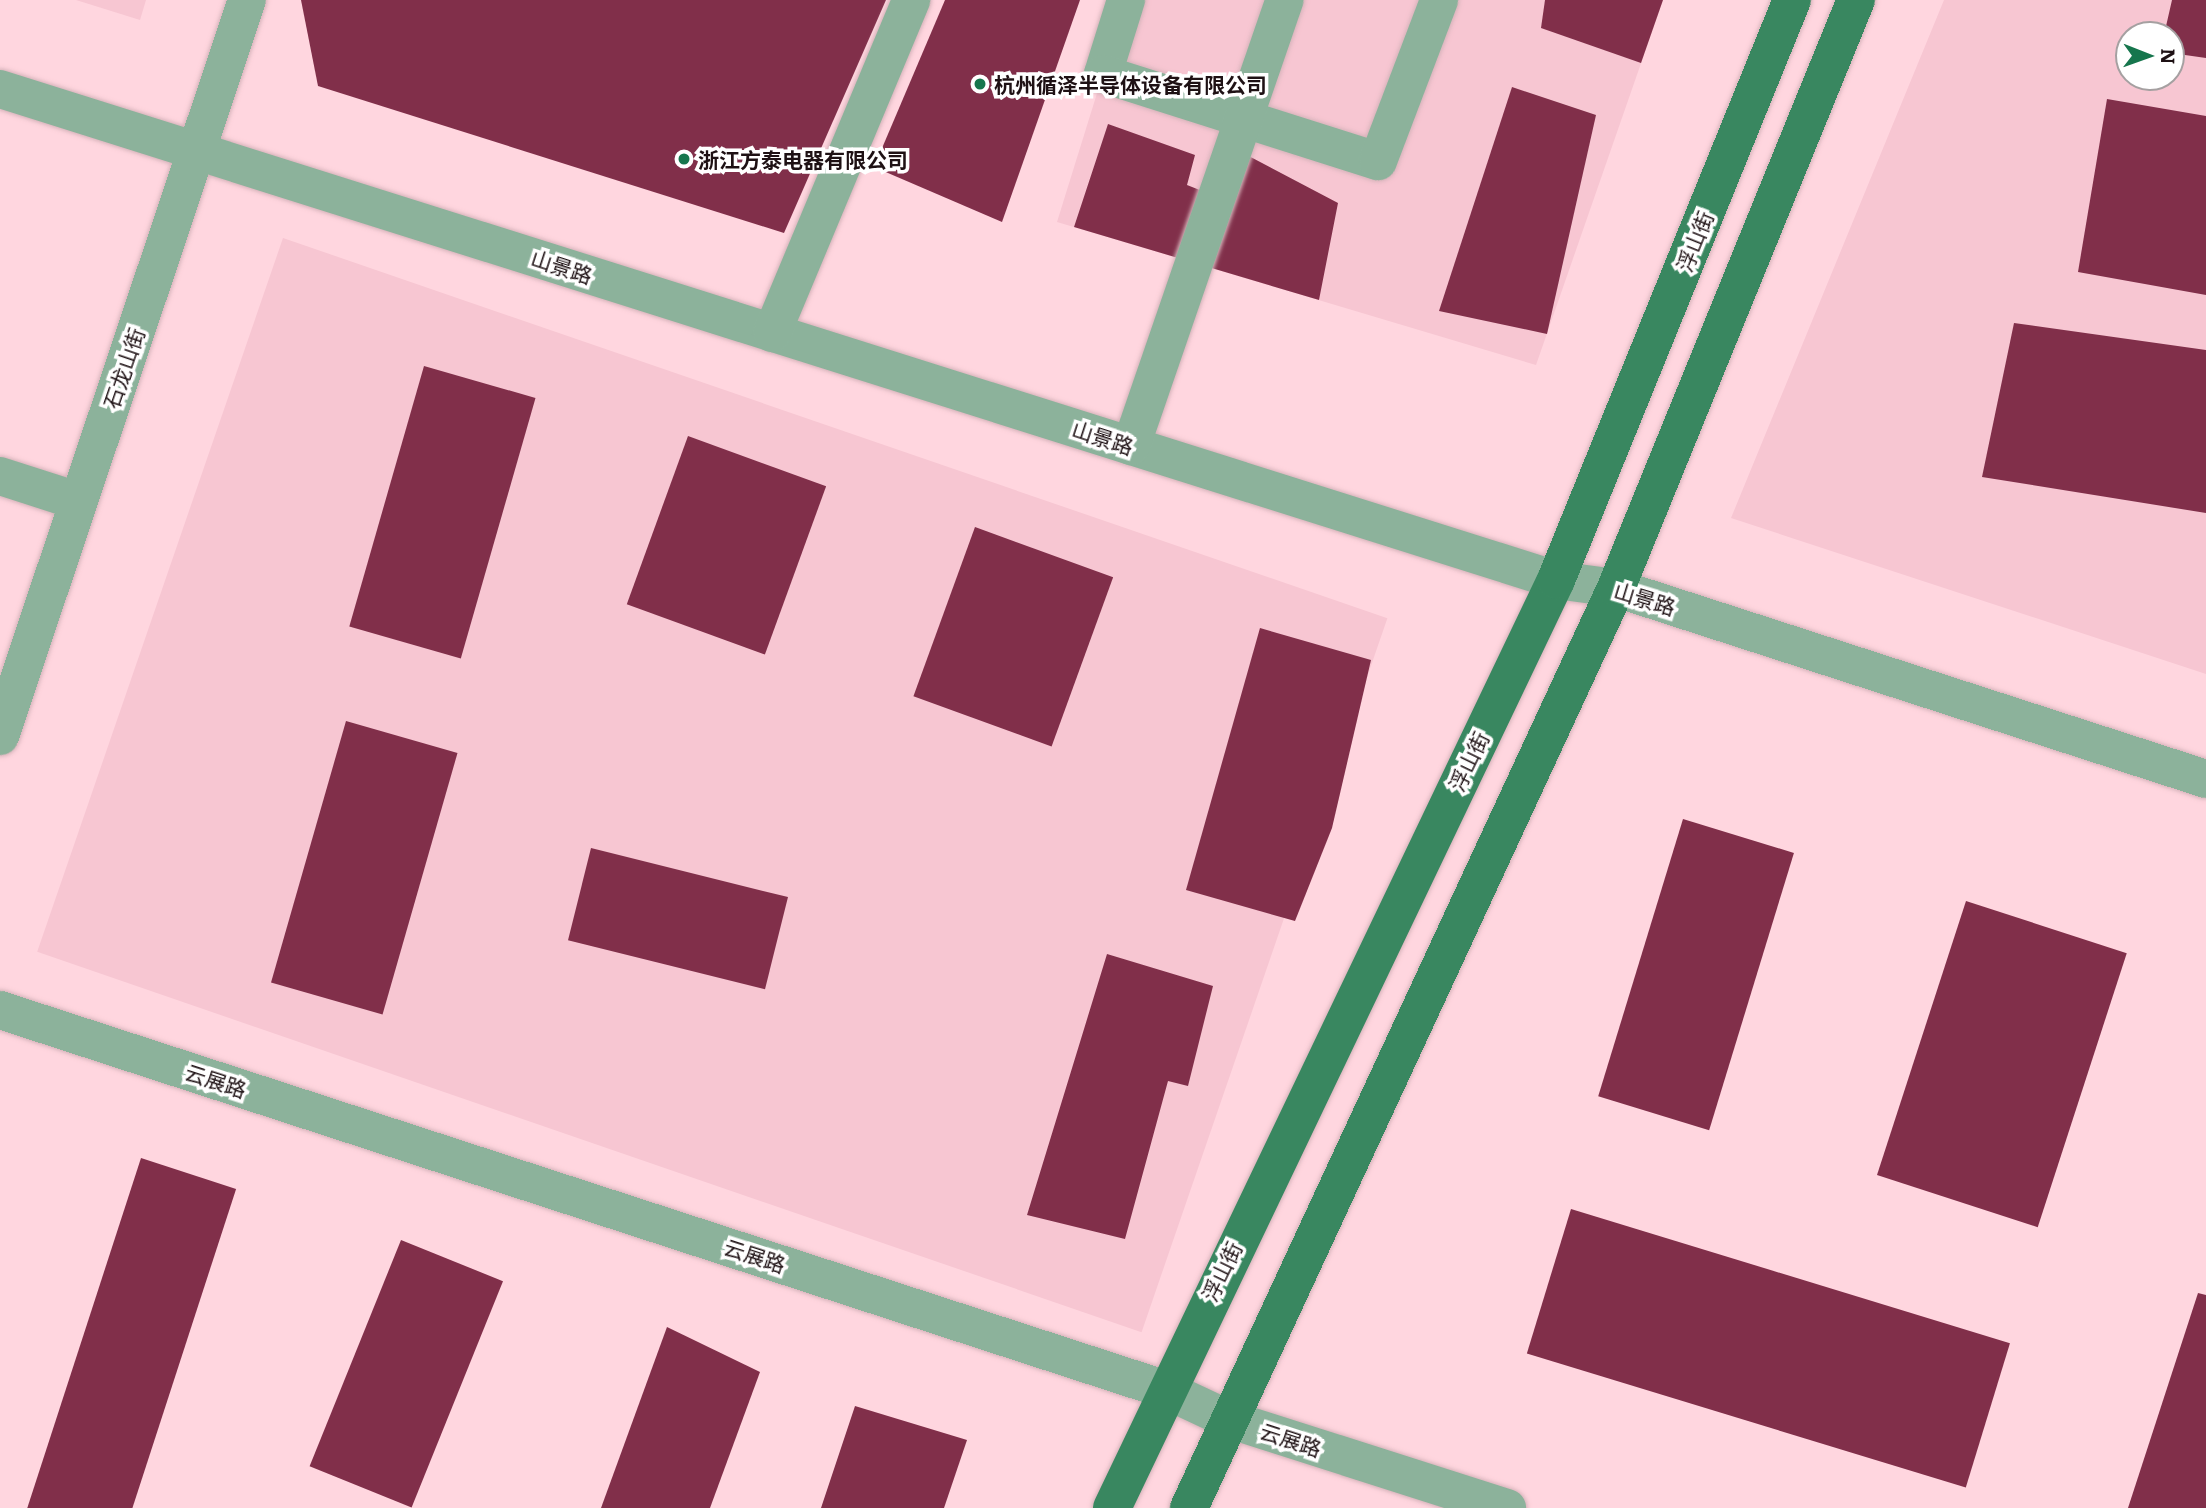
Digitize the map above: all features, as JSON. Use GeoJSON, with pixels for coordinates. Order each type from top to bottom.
{"type":"FeatureCollection","features":[{"type":"Feature","properties":{"kind":"main road","name":"浮山街"},"geometry":{"type":"LineString","coordinates":[[1112,1508],[1164,1389],[1556,580],[1792,0]]}},
{"type":"Feature","properties":{"kind":"main road"},"geometry":{"type":"LineString","coordinates":[[1189,1508],[1616,588],[1856,0]]}},
{"type":"Feature","properties":{"kind":"street","name":"石龙山街"},"geometry":{"type":"LineString","coordinates":[[0,736],[247,0]]}},
{"type":"Feature","properties":{"kind":"street"},"geometry":{"type":"LineString","coordinates":[[772,333],[911,0]]}},
{"type":"Feature","properties":{"kind":"street"},"geometry":{"type":"LineString","coordinates":[[1126,0],[1103,74],[1242,123],[1378,161],[1439,0]]}},
{"type":"Feature","properties":{"kind":"street"},"geometry":{"type":"LineString","coordinates":[[1131,446],[1284,0]]}},
{"type":"Feature","properties":{"kind":"street","name":"山景路"},"geometry":{"type":"LineString","coordinates":[[0,89],[1556,580],[1616,588],[2206,779]]}},
{"type":"Feature","properties":{"kind":"street"},"geometry":{"type":"LineString","coordinates":[[0,476],[78,501]]}},
{"type":"Feature","properties":{"kind":"street","name":"云展路"},"geometry":{"type":"LineString","coordinates":[[0,1010],[1164,1389],[1228,1419],[1507,1508]]}},
{"type":"Feature","properties":{"kind":"shaded area"},"geometry":{"type":"Polygon","coordinates":[[[76,0],[146,0],[140,20],[76,0]]]}},
{"type":"Feature","properties":{"kind":"shaded area"},"geometry":{"type":"Polygon","coordinates":[[[1126,0],[1663,0],[1536,365],[1057,222],[1126,0]]]}},
{"type":"Feature","properties":{"kind":"shaded area"},"geometry":{"type":"Polygon","coordinates":[[[1944,0],[2206,0],[2206,674],[1731,518],[1944,0]]]}},
{"type":"Feature","properties":{"kind":"shaded area"},"geometry":{"type":"Polygon","coordinates":[[[283,238],[1387,618],[1142,1332],[37,952],[283,238]]]}},
{"type":"Feature","properties":{"kind":"building","name":"浙江方泰电器有限公司"},"geometry":{"type":"Polygon","coordinates":[[[301,0],[886,0],[784,233],[318,86],[301,0]]]}},
{"type":"Feature","properties":{"kind":"building","name":"杭州循泽半导体设备有限公司"},"geometry":{"type":"Polygon","coordinates":[[[945,0],[1080,0],[1002,222],[874,167],[945,0]]]}},
{"type":"Feature","properties":{"kind":"building"},"geometry":{"type":"Polygon","coordinates":[[[1545,0],[1663,0],[1641,63],[1541,28],[1545,0]]]}},
{"type":"Feature","properties":{"kind":"building"},"geometry":{"type":"Polygon","coordinates":[[[2172,0],[2206,0],[2206,58],[2185,55],[2185,21],[2167,21],[2172,0]]]}},
{"type":"Feature","properties":{"kind":"building"},"geometry":{"type":"Polygon","coordinates":[[[1512,87],[1596,115],[1547,334],[1439,311],[1512,87]]]}},
{"type":"Feature","properties":{"kind":"building"},"geometry":{"type":"Polygon","coordinates":[[[2107,99],[2206,116],[2206,295],[2078,272],[2107,99]]]}},
{"type":"Feature","properties":{"kind":"building"},"geometry":{"type":"Polygon","coordinates":[[[1108,124],[1195,155],[1187,185],[1220,198],[1243,153],[1338,203],[1319,300],[1074,227],[1108,124]]]}},
{"type":"Feature","properties":{"kind":"building"},"geometry":{"type":"Polygon","coordinates":[[[2014,323],[2206,350],[2206,513],[1982,477],[2014,323]]]}},
{"type":"Feature","properties":{"kind":"building"},"geometry":{"type":"Polygon","coordinates":[[[424,366],[536,398],[461,658],[349,627],[424,366]]]}},
{"type":"Feature","properties":{"kind":"building"},"geometry":{"type":"Polygon","coordinates":[[[688,436],[826,486],[765,654],[627,604],[688,436]]]}},
{"type":"Feature","properties":{"kind":"building"},"geometry":{"type":"Polygon","coordinates":[[[975,527],[1113,577],[1052,746],[913,696],[975,527]]]}},
{"type":"Feature","properties":{"kind":"building"},"geometry":{"type":"Polygon","coordinates":[[[1260,628],[1371,660],[1332,828],[1295,921],[1186,890],[1260,628]]]}},
{"type":"Feature","properties":{"kind":"building"},"geometry":{"type":"Polygon","coordinates":[[[346,721],[458,753],[383,1014],[271,982],[346,721]]]}},
{"type":"Feature","properties":{"kind":"building"},"geometry":{"type":"Polygon","coordinates":[[[1683,819],[1794,853],[1709,1130],[1598,1096],[1683,819]]]}},
{"type":"Feature","properties":{"kind":"building"},"geometry":{"type":"Polygon","coordinates":[[[591,848],[788,897],[765,989],[568,940],[591,848]]]}},
{"type":"Feature","properties":{"kind":"building"},"geometry":{"type":"Polygon","coordinates":[[[1966,901],[2127,953],[2038,1227],[1877,1175],[1966,901]]]}},
{"type":"Feature","properties":{"kind":"building"},"geometry":{"type":"Polygon","coordinates":[[[1107,954],[1213,986],[1188,1086],[1168,1081],[1125,1239],[1027,1215],[1107,954]]]}},
{"type":"Feature","properties":{"kind":"building"},"geometry":{"type":"Polygon","coordinates":[[[141,1158],[236,1189],[132,1508],[27,1508],[141,1158]]]}},
{"type":"Feature","properties":{"kind":"building"},"geometry":{"type":"Polygon","coordinates":[[[1571,1209],[2010,1343],[1966,1488],[1527,1353],[1571,1209]]]}},
{"type":"Feature","properties":{"kind":"building"},"geometry":{"type":"Polygon","coordinates":[[[401,1240],[503,1281],[412,1507],[310,1466],[401,1240]]]}},
{"type":"Feature","properties":{"kind":"building"},"geometry":{"type":"Polygon","coordinates":[[[2198,1293],[2206,1295],[2206,1508],[2128,1508],[2198,1293]]]}},
{"type":"Feature","properties":{"kind":"building"},"geometry":{"type":"Polygon","coordinates":[[[667,1327],[760,1372],[710,1508],[601,1508],[667,1327]]]}},
{"type":"Feature","properties":{"kind":"building"},"geometry":{"type":"Polygon","coordinates":[[[855,1406],[967,1440],[944,1508],[821,1508],[855,1406]]]}},
{"type":"Feature","properties":{"kind":"place","name":"杭州循泽半导体设备有限公司"},"geometry":{"type":"Point","coordinates":[980,84]}},
{"type":"Feature","properties":{"kind":"place","name":"浙江方泰电器有限公司"},"geometry":{"type":"Point","coordinates":[684,159]}}]}
